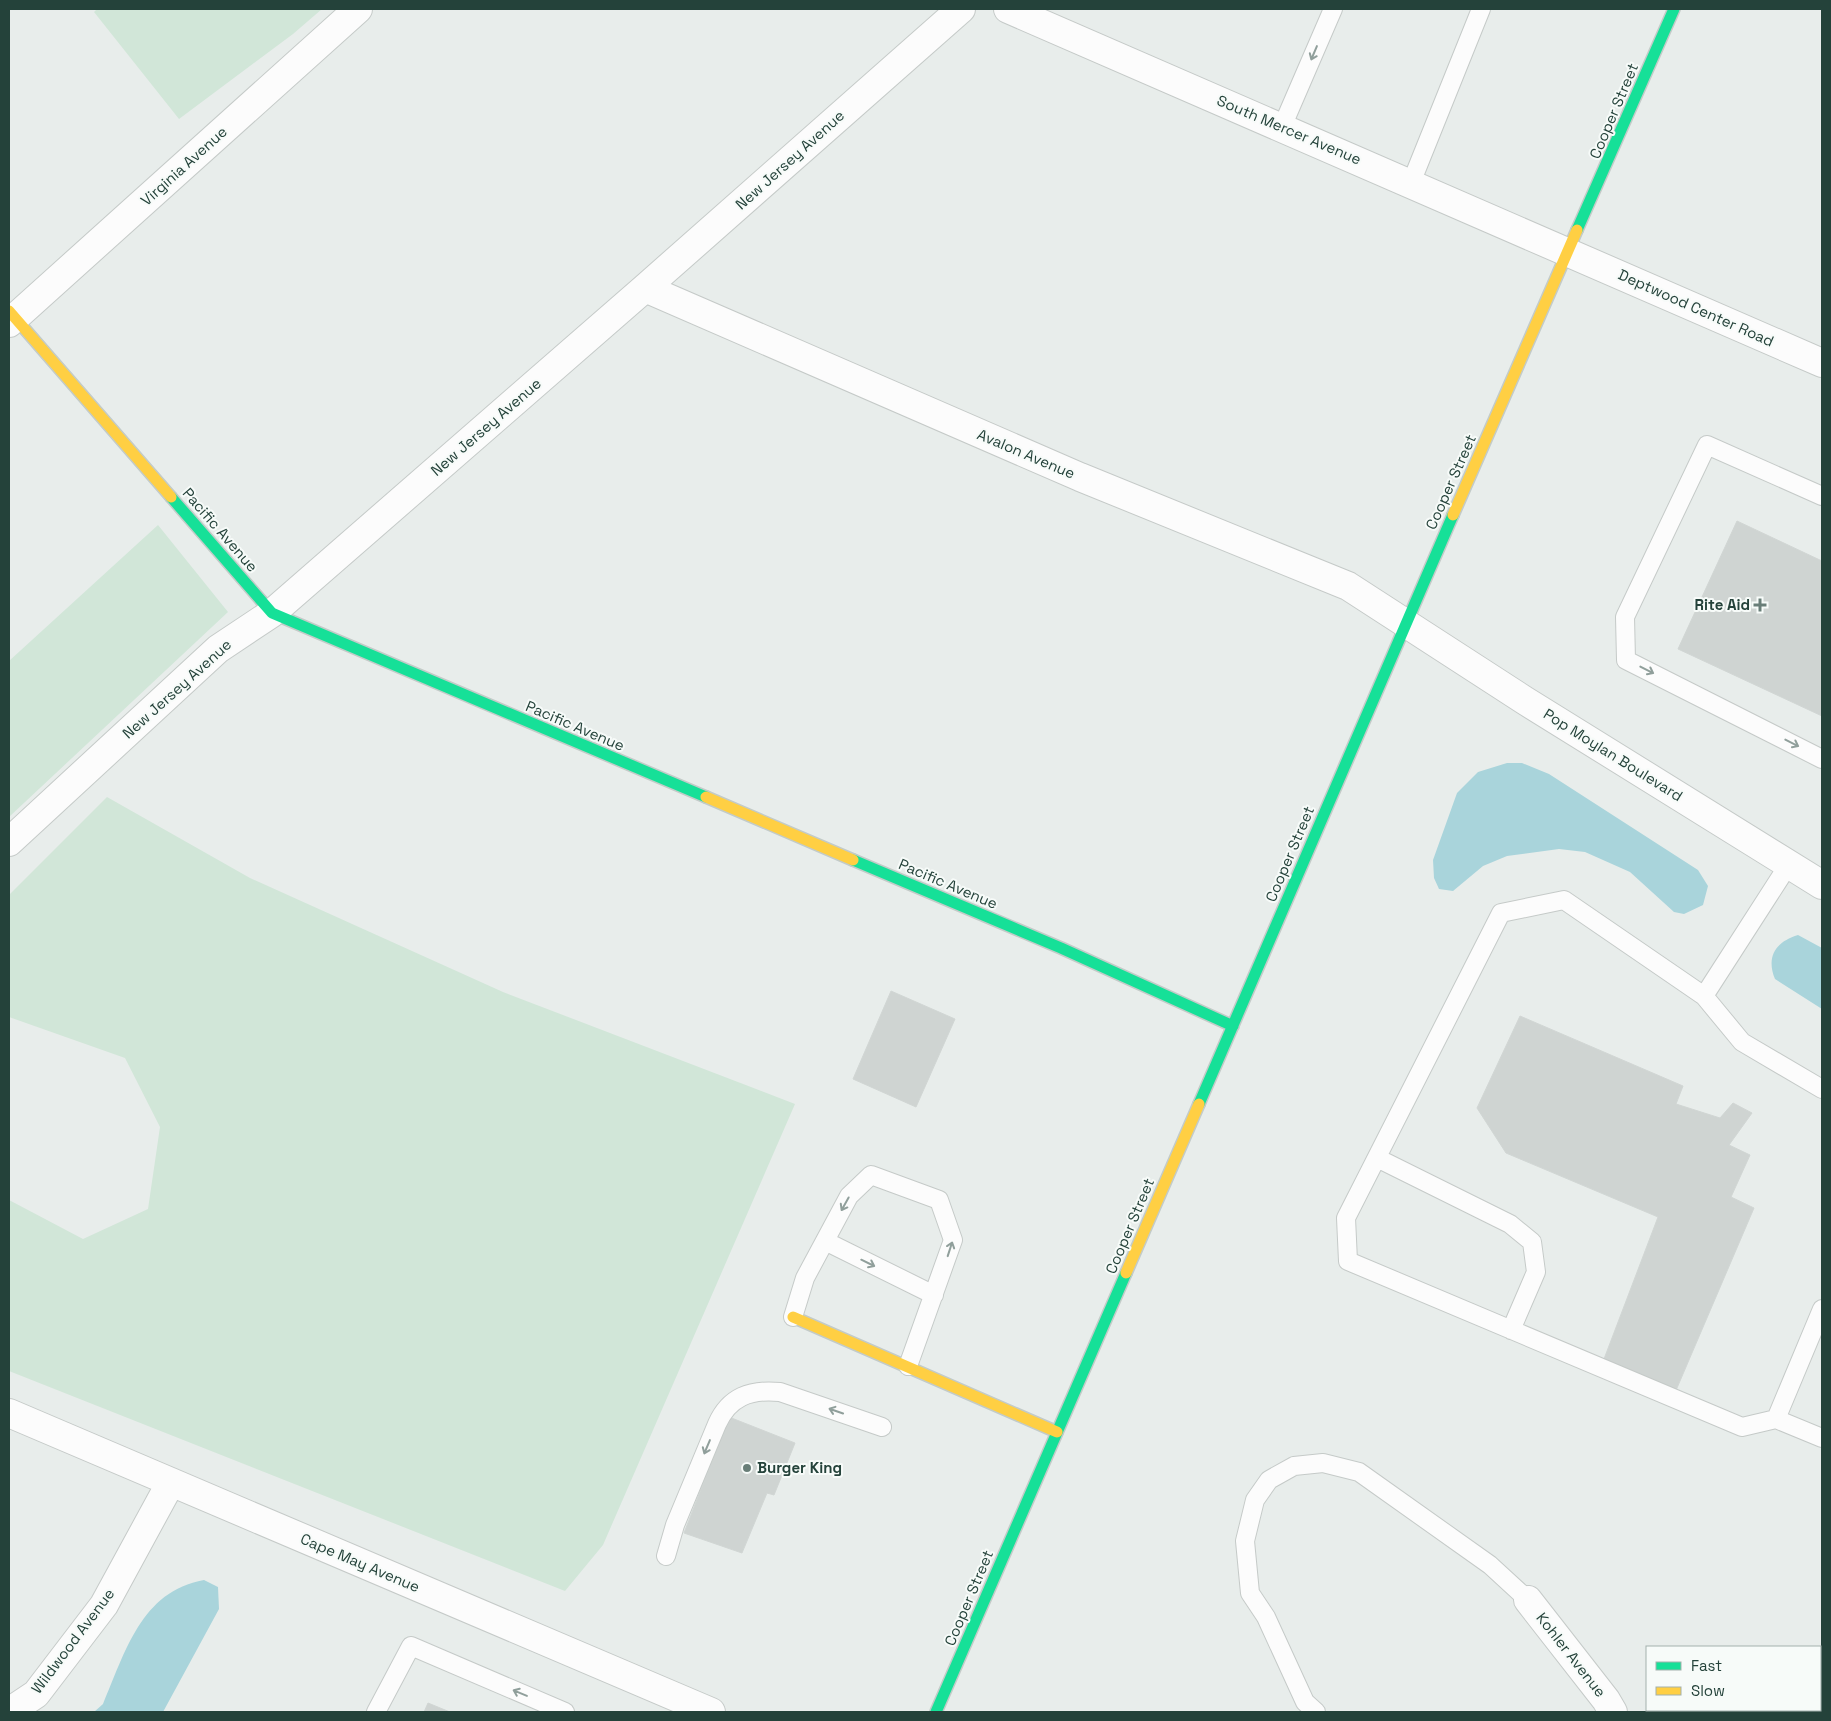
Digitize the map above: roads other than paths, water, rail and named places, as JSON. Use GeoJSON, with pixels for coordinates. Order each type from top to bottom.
{"type":"FeatureCollection","features":[{"type":"Feature","properties":{"kind":"main road","name":"Cooper Street"},"geometry":{"type":"LineString","coordinates":[[936,1712],[1406,622],[1674,9]]}},
{"type":"Feature","properties":{"kind":"main road","name":"Pacific Avenue"},"geometry":{"type":"LineString","coordinates":[[11,317],[272,614],[1043,940],[1233,1026]]}},
{"type":"Feature","properties":{"kind":"main road"},"geometry":{"type":"LineString","coordinates":[[794,1317],[1057,1432]]}},
{"type":"Feature","properties":{"kind":"street","name":"Virginia Avenue"},"geometry":{"type":"LineString","coordinates":[[11,317],[358,9]]}},
{"type":"Feature","properties":{"kind":"street","name":"New Jersey Avenue"},"geometry":{"type":"LineString","coordinates":[[9,842],[218,649],[272,614],[645,288],[960,9]]}},
{"type":"Feature","properties":{"kind":"street","name":"South Mercer Avenue"},"geometry":{"type":"LineString","coordinates":[[1008,9],[1569,252]]}},
{"type":"Feature","properties":{"kind":"street","name":"Deptwood Center Road"},"geometry":{"type":"LineString","coordinates":[[1569,252],[1822,363]]}},
{"type":"Feature","properties":{"kind":"street","name":"Avalon Avenue"},"geometry":{"type":"LineString","coordinates":[[645,288],[1080,477],[1348,586],[1406,622]]}},
{"type":"Feature","properties":{"kind":"street","name":"Pop Moylan Boulevard"},"geometry":{"type":"LineString","coordinates":[[1406,622],[1524,700],[1822,885]]}},
{"type":"Feature","properties":{"kind":"street","name":"Cape May Avenue"},"geometry":{"type":"LineString","coordinates":[[9,1413],[711,1712]]}},
{"type":"Feature","properties":{"kind":"street","name":"Wildwood Avenue"},"geometry":{"type":"LineString","coordinates":[[9,1712],[36,1694],[104,1605],[171,1482]]}},
{"type":"Feature","properties":{"kind":"street","name":"Kohler Avenue"},"geometry":{"type":"LineString","coordinates":[[1528,1600],[1606,1700],[1612,1712]]}},
{"type":"Feature","properties":{"kind":"lane"},"geometry":{"type":"LineString","coordinates":[[1282,128],[1333,9]]}},
{"type":"Feature","properties":{"kind":"lane"},"geometry":{"type":"LineString","coordinates":[[1411,183],[1481,9]]}},
{"type":"Feature","properties":{"kind":"lane"},"geometry":{"type":"LineString","coordinates":[[1822,496],[1707,445],[1625,617],[1626,660],[1822,759]]}},
{"type":"Feature","properties":{"kind":"lane"},"geometry":{"type":"LineString","coordinates":[[1704,996],[1789,864]]}},
{"type":"Feature","properties":{"kind":"lane"},"geometry":{"type":"LineString","coordinates":[[1822,1089],[1742,1042],[1704,996],[1564,900],[1501,913],[1346,1218],[1348,1260],[1742,1428],[1776,1419],[1822,1438]]}},
{"type":"Feature","properties":{"kind":"lane"},"geometry":{"type":"LineString","coordinates":[[1377,1158],[1510,1224],[1532,1242],[1536,1272],[1510,1330]]}},
{"type":"Feature","properties":{"kind":"lane"},"geometry":{"type":"LineString","coordinates":[[794,1317],[806,1278],[849,1196],[871,1175],[939,1200],[952,1240],[908,1366]]}},
{"type":"Feature","properties":{"kind":"lane"},"geometry":{"type":"LineString","coordinates":[[825,1241],[934,1295]]}},
{"type":"Feature","properties":{"kind":"lane"},"geometry":{"type":"LineString","coordinates":[[1776,1419],[1822,1309]]}},
{"type":"Feature","properties":{"kind":"lane"},"geometry":{"type":"LineString","coordinates":[[666,1556],[675,1525],[717,1424],[723,1411],[736,1399],[749,1393],[766,1390],[780,1392],[882,1427]]}},
{"type":"Feature","properties":{"kind":"lane"},"geometry":{"type":"LineString","coordinates":[[1316,1712],[1305,1702],[1266,1617],[1250,1593],[1245,1541],[1255,1500],[1269,1480],[1294,1466],[1322,1463],[1359,1472],[1490,1565],[1528,1600]]}},
{"type":"Feature","properties":{"kind":"lane"},"geometry":{"type":"LineString","coordinates":[[376,1712],[411,1646],[565,1712]]}},
{"type":"Feature","properties":{"kind":"water"},"geometry":{"type":"Polygon","coordinates":[[[1507,763],[1522,763],[1549,774],[1698,870],[1708,886],[1703,905],[1684,914],[1674,912],[1630,872],[1585,852],[1559,849],[1507,856],[1483,866],[1453,891],[1439,889],[1434,878],[1433,860],[1457,793],[1478,772],[1507,763]]]}},
{"type":"Feature","properties":{"kind":"water"},"geometry":{"type":"Polygon","coordinates":[[[1798,935],[1822,948],[1822,1009],[1775,979],[1772,971],[1774,951],[1783,942],[1798,935]]]}},
{"type":"Feature","properties":{"kind":"water"},"geometry":{"type":"Polygon","coordinates":[[[204,1580],[218,1587],[219,1609],[163,1712],[94,1712],[103,1704],[128,1645],[150,1611],[165,1597],[182,1586],[204,1580]]]}},
{"type":"Feature","properties":{"kind":"place","name":"Rite Aid"},"geometry":{"type":"Point","coordinates":[1760,605]}},
{"type":"Feature","properties":{"kind":"place","name":"Burger King"},"geometry":{"type":"Point","coordinates":[747,1468]}}]}
